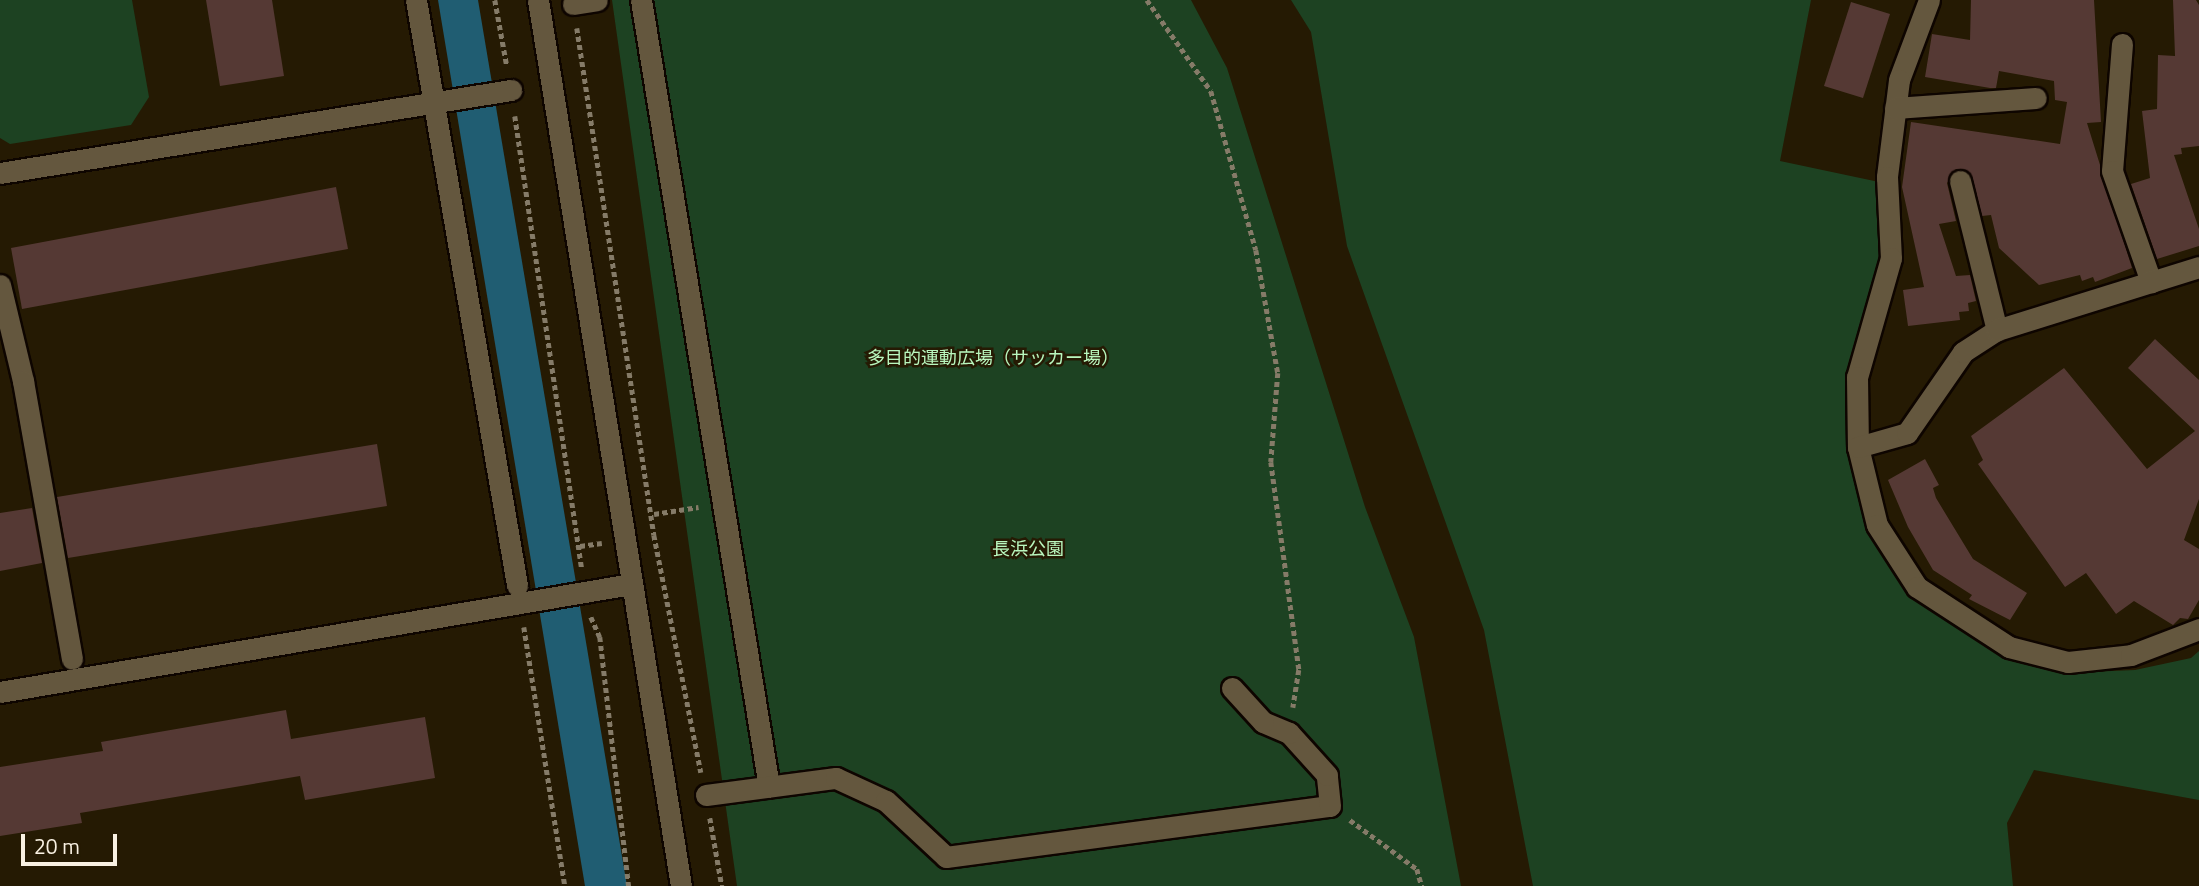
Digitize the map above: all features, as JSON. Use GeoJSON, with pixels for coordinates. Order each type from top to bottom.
{"type":"FeatureCollection","features":[{"type":"Feature","properties":{"kind":"street"},"geometry":{"type":"LineString","coordinates":[[416,0],[440,98],[522,597]]}},
{"type":"Feature","properties":{"kind":"street"},"geometry":{"type":"LineString","coordinates":[[538,0],[681,886]]}},
{"type":"Feature","properties":{"kind":"street"},"geometry":{"type":"LineString","coordinates":[[573,4],[597,0]]}},
{"type":"Feature","properties":{"kind":"street"},"geometry":{"type":"LineString","coordinates":[[642,0],[769,786]]}},
{"type":"Feature","properties":{"kind":"street"},"geometry":{"type":"LineString","coordinates":[[1929,0],[1899,80],[1887,177],[1891,258],[1857,377],[1858,447],[1877,525],[1917,587],[2009,647],[2068,662],[2131,654],[2199,629]]}},
{"type":"Feature","properties":{"kind":"street"},"geometry":{"type":"LineString","coordinates":[[2122,44],[2112,172],[2151,282]]}},
{"type":"Feature","properties":{"kind":"street"},"geometry":{"type":"LineString","coordinates":[[0,173],[440,98],[511,90]]}},
{"type":"Feature","properties":{"kind":"street"},"geometry":{"type":"LineString","coordinates":[[1895,108],[2036,98]]}},
{"type":"Feature","properties":{"kind":"street"},"geometry":{"type":"LineString","coordinates":[[1960,180],[1997,330]]}},
{"type":"Feature","properties":{"kind":"street"},"geometry":{"type":"LineString","coordinates":[[1858,447],[1906,433],[1963,352],[1997,330],[2199,267]]}},
{"type":"Feature","properties":{"kind":"street"},"geometry":{"type":"LineString","coordinates":[[0,285],[23,381],[72,659]]}},
{"type":"Feature","properties":{"kind":"street"},"geometry":{"type":"LineString","coordinates":[[0,692],[522,597],[581,594],[631,584]]}},
{"type":"Feature","properties":{"kind":"street"},"geometry":{"type":"LineString","coordinates":[[706,795],[836,778],[887,802],[946,857],[1330,806],[1327,775],[1289,733],[1262,722],[1232,688]]}},
{"type":"Feature","properties":{"kind":"path"},"geometry":{"type":"LineString","coordinates":[[495,0],[511,90],[581,594],[600,637],[629,886]]}},
{"type":"Feature","properties":{"kind":"path"},"geometry":{"type":"LineString","coordinates":[[1147,0],[1211,91],[1256,250],[1278,373],[1271,462],[1299,670],[1289,733]]}},
{"type":"Feature","properties":{"kind":"path"},"geometry":{"type":"LineString","coordinates":[[573,4],[654,514],[722,886]]}},
{"type":"Feature","properties":{"kind":"path"},"geometry":{"type":"LineString","coordinates":[[654,514],[723,503]]}},
{"type":"Feature","properties":{"kind":"path"},"geometry":{"type":"LineString","coordinates":[[522,597],[565,886]]}},
{"type":"Feature","properties":{"kind":"path"},"geometry":{"type":"LineString","coordinates":[[1330,806],[1417,869],[1422,886]]}},
{"type":"Feature","properties":{"kind":"green space"},"geometry":{"type":"Polygon","coordinates":[[[0,0],[132,0],[149,97],[131,125],[10,144],[0,138],[0,0]]]}},
{"type":"Feature","properties":{"kind":"green space","name":"長浜公園"},"geometry":{"type":"Polygon","coordinates":[[[612,0],[1191,0],[1227,68],[1365,507],[1414,637],[1461,886],[737,886],[612,0]]]}},
{"type":"Feature","properties":{"kind":"green space"},"geometry":{"type":"Polygon","coordinates":[[[1291,0],[1811,0],[1780,161],[1879,182],[1883,255],[1850,445],[1910,593],[2007,656],[2065,673],[2135,670],[2191,658],[2199,651],[2199,800],[2034,770],[2007,823],[2013,886],[1533,886],[1484,630],[1347,246],[1311,32],[1291,0]]]}},
{"type":"Feature","properties":{"kind":"water"},"geometry":{"type":"Polygon","coordinates":[[[438,0],[478,0],[627,886],[585,886],[438,0]]]}},
{"type":"Feature","properties":{"kind":"building"},"geometry":{"type":"Polygon","coordinates":[[[206,0],[272,0],[284,76],[220,86],[206,0]]]}},
{"type":"Feature","properties":{"kind":"building"},"geometry":{"type":"Polygon","coordinates":[[[1971,0],[2094,0],[2101,122],[2087,123],[2132,268],[2095,282],[2093,277],[2082,281],[2080,275],[2039,285],[1999,248],[1991,215],[1982,216],[1972,177],[1956,169],[1947,183],[1956,221],[1939,224],[1956,276],[1970,275],[1976,301],[1968,303],[1969,311],[1959,312],[1960,320],[1908,326],[1903,290],[1924,287],[1902,187],[1911,122],[2060,144],[2067,102],[2055,100],[2054,81],[1999,71],[1996,88],[1990,88],[1925,77],[1932,34],[1970,40],[1971,0]]]}},
{"type":"Feature","properties":{"kind":"building"},"geometry":{"type":"Polygon","coordinates":[[[2173,0],[2196,0],[2199,5],[2199,146],[2181,148],[2182,154],[2174,155],[2199,229],[2199,246],[2157,259],[2131,184],[2150,178],[2142,111],[2157,109],[2158,55],[2175,56],[2173,0]]]}},
{"type":"Feature","properties":{"kind":"building"},"geometry":{"type":"Polygon","coordinates":[[[1851,2],[1890,14],[1863,98],[1824,86],[1851,2]]]}},
{"type":"Feature","properties":{"kind":"building"},"geometry":{"type":"Polygon","coordinates":[[[336,187],[348,249],[22,309],[11,248],[336,187]]]}},
{"type":"Feature","properties":{"kind":"building"},"geometry":{"type":"Polygon","coordinates":[[[2155,339],[2199,380],[2199,499],[2184,540],[2199,549],[2199,600],[2188,619],[2180,618],[2173,625],[2134,601],[2116,614],[2086,573],[2065,587],[1978,464],[1983,460],[1971,436],[2064,368],[2147,469],[2195,431],[2128,368],[2155,339]]]}},
{"type":"Feature","properties":{"kind":"building"},"geometry":{"type":"Polygon","coordinates":[[[377,444],[387,506],[68,558],[57,497],[377,444]]]}},
{"type":"Feature","properties":{"kind":"building"},"geometry":{"type":"Polygon","coordinates":[[[1925,459],[1939,485],[1933,488],[1936,498],[1973,559],[2027,593],[2010,620],[1969,599],[1972,595],[1933,570],[1908,527],[1888,480],[1925,459]]]}},
{"type":"Feature","properties":{"kind":"building"},"geometry":{"type":"Polygon","coordinates":[[[32,508],[42,563],[0,571],[0,513],[32,508]]]}},
{"type":"Feature","properties":{"kind":"building"},"geometry":{"type":"Polygon","coordinates":[[[286,710],[291,739],[425,717],[435,778],[305,800],[300,776],[80,813],[82,823],[0,836],[0,767],[103,751],[101,742],[286,710]]]}},
{"type":"Feature","properties":{"kind":"park label","name":"多目的運動広場（サッカー場）"},"geometry":{"type":"Point","coordinates":[993,358]}}]}
